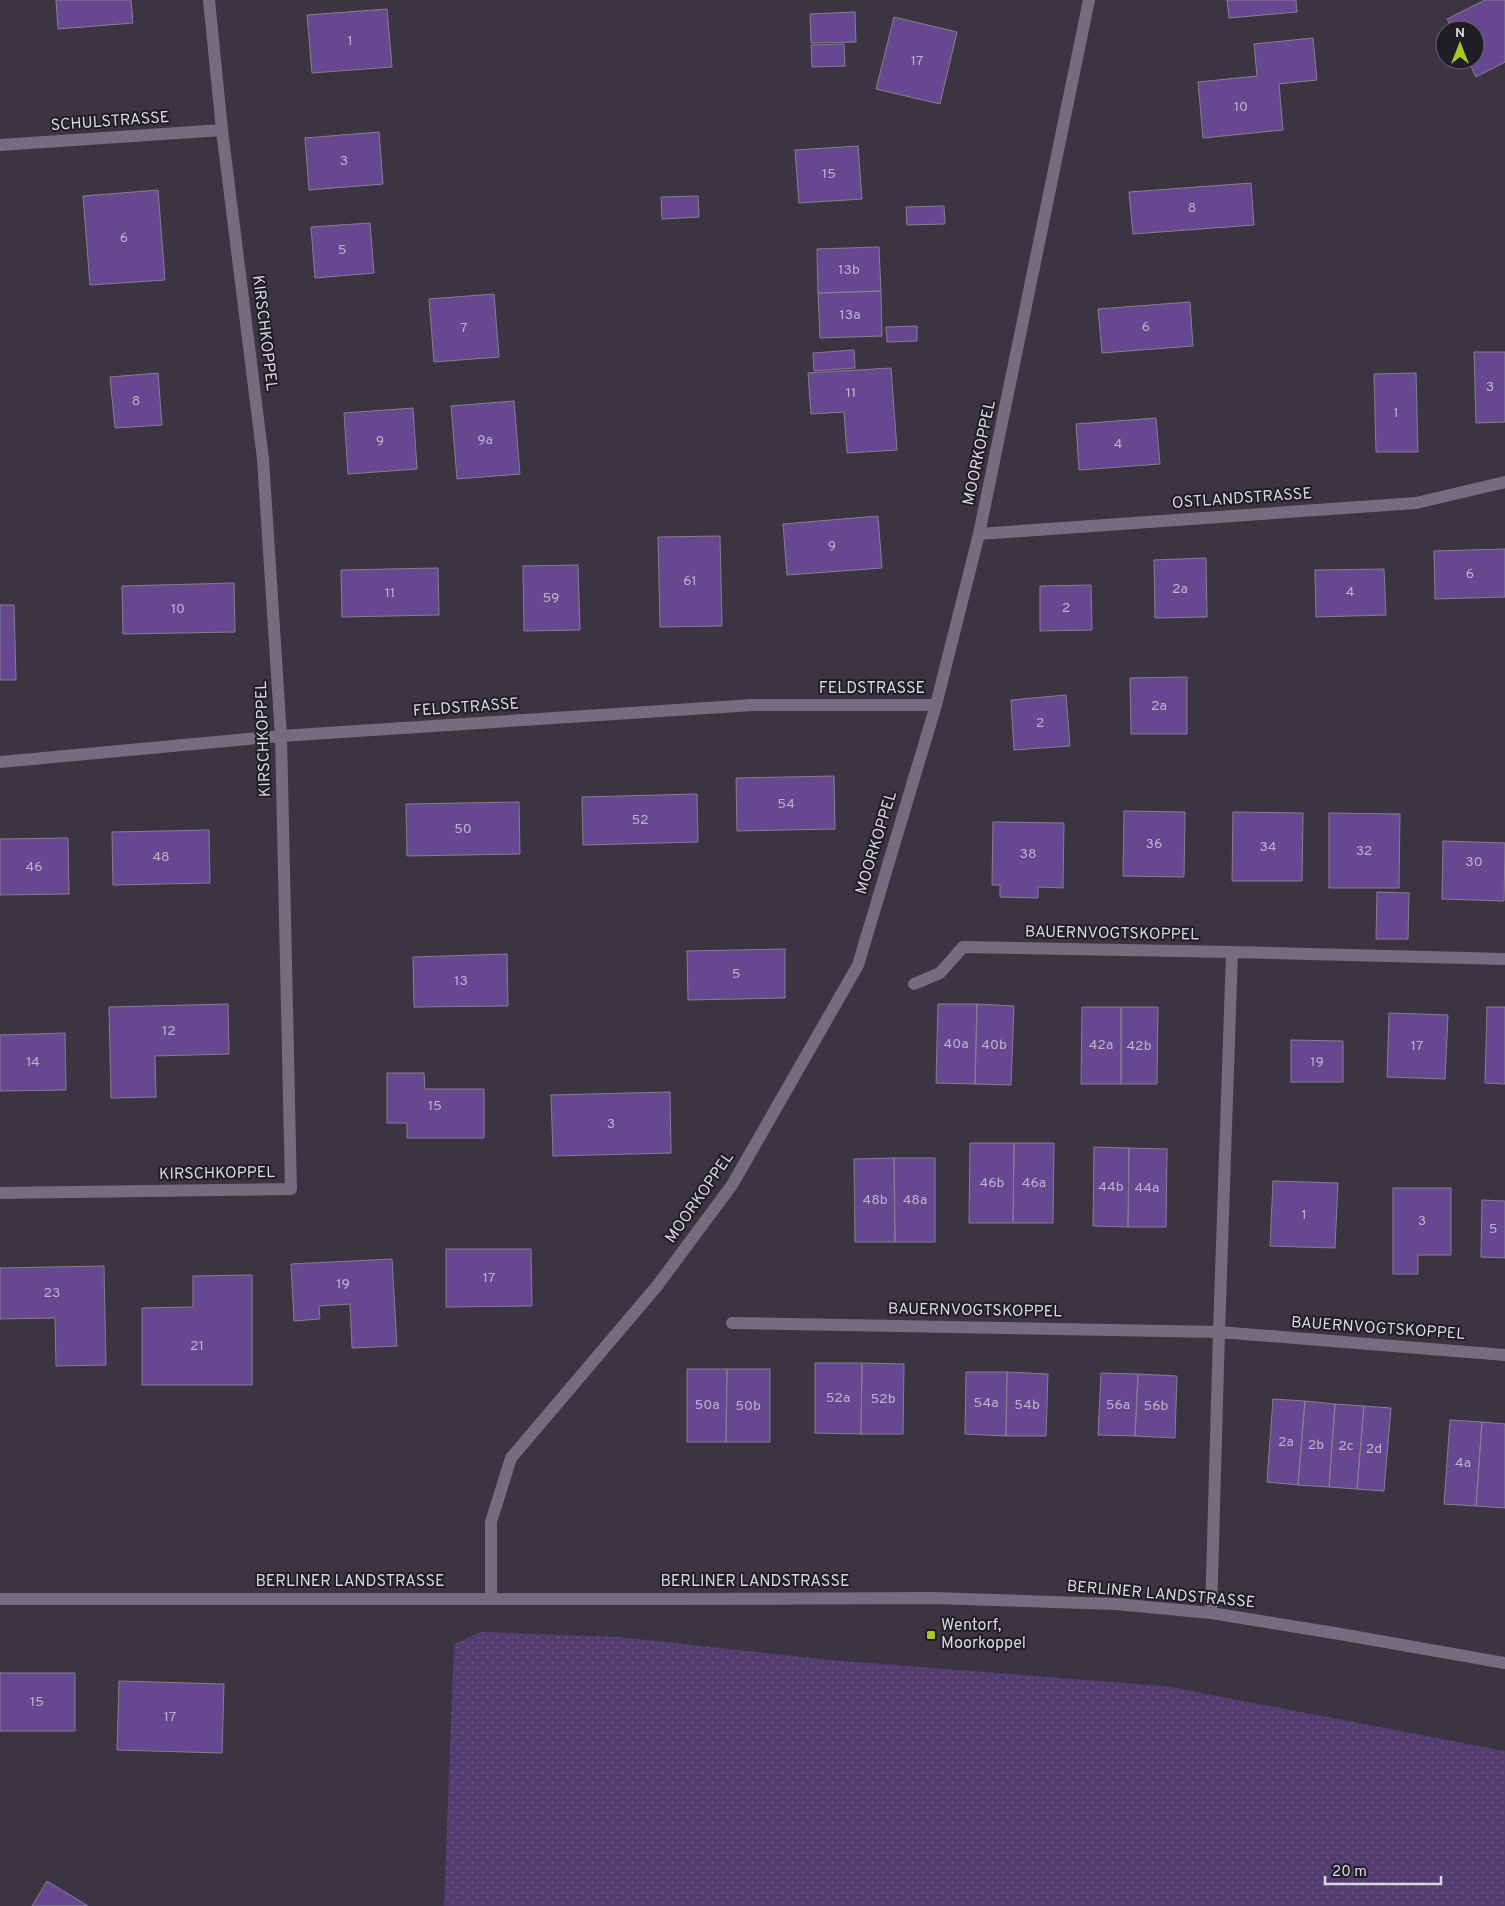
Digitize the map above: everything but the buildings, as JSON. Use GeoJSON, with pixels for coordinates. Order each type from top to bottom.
{"type":"FeatureCollection","features":[{"type":"Feature","properties":{"kind":"street","name":"KIRSCHKOPPEL"},"geometry":{"type":"LineString","coordinates":[[0,1193],[291,1189],[281,736],[263,459],[222,130],[209,0]]}},
{"type":"Feature","properties":{"kind":"street","name":"MOORKOPPEL"},"geometry":{"type":"LineString","coordinates":[[490,1598],[491,1522],[511,1458],[657,1286],[732,1185],[858,965],[936,705],[979,534],[1089,0]]}},
{"type":"Feature","properties":{"kind":"street","name":"SCHULSTRASSE"},"geometry":{"type":"LineString","coordinates":[[0,145],[222,130]]}},
{"type":"Feature","properties":{"kind":"street","name":"OSTLANDSTRASSE"},"geometry":{"type":"LineString","coordinates":[[979,534],[1416,503],[1505,482]]}},
{"type":"Feature","properties":{"kind":"street","name":"FELDSTRASSE"},"geometry":{"type":"LineString","coordinates":[[0,762],[281,736],[753,705],[936,705]]}},
{"type":"Feature","properties":{"kind":"street","name":"BAUERNVOGTSKOPPEL"},"geometry":{"type":"LineString","coordinates":[[914,984],[940,973],[963,947],[1505,959]]}},
{"type":"Feature","properties":{"kind":"street"},"geometry":{"type":"LineString","coordinates":[[1211,1613],[1232,952]]}},
{"type":"Feature","properties":{"kind":"street","name":"BAUERNVOGTSKOPPEL"},"geometry":{"type":"LineString","coordinates":[[732,1323],[1219,1332],[1505,1355]]}},
{"type":"Feature","properties":{"kind":"street","name":"BERLINER LANDSTRASSE"},"geometry":{"type":"LineString","coordinates":[[0,1599],[490,1598],[674,1600],[934,1598],[1116,1604],[1211,1613],[1505,1663]]}},
{"type":"Feature","properties":{"kind":"shaded area"},"geometry":{"type":"Polygon","coordinates":[[[480,1632],[620,1637],[830,1660],[1165,1686],[1505,1751],[1505,1906],[444,1906],[454,1644],[480,1632]]]}},
{"type":"Feature","properties":{"kind":"place","name":"Wentorf, Moorkoppel"},"geometry":{"type":"Point","coordinates":[931,1635]}}]}
